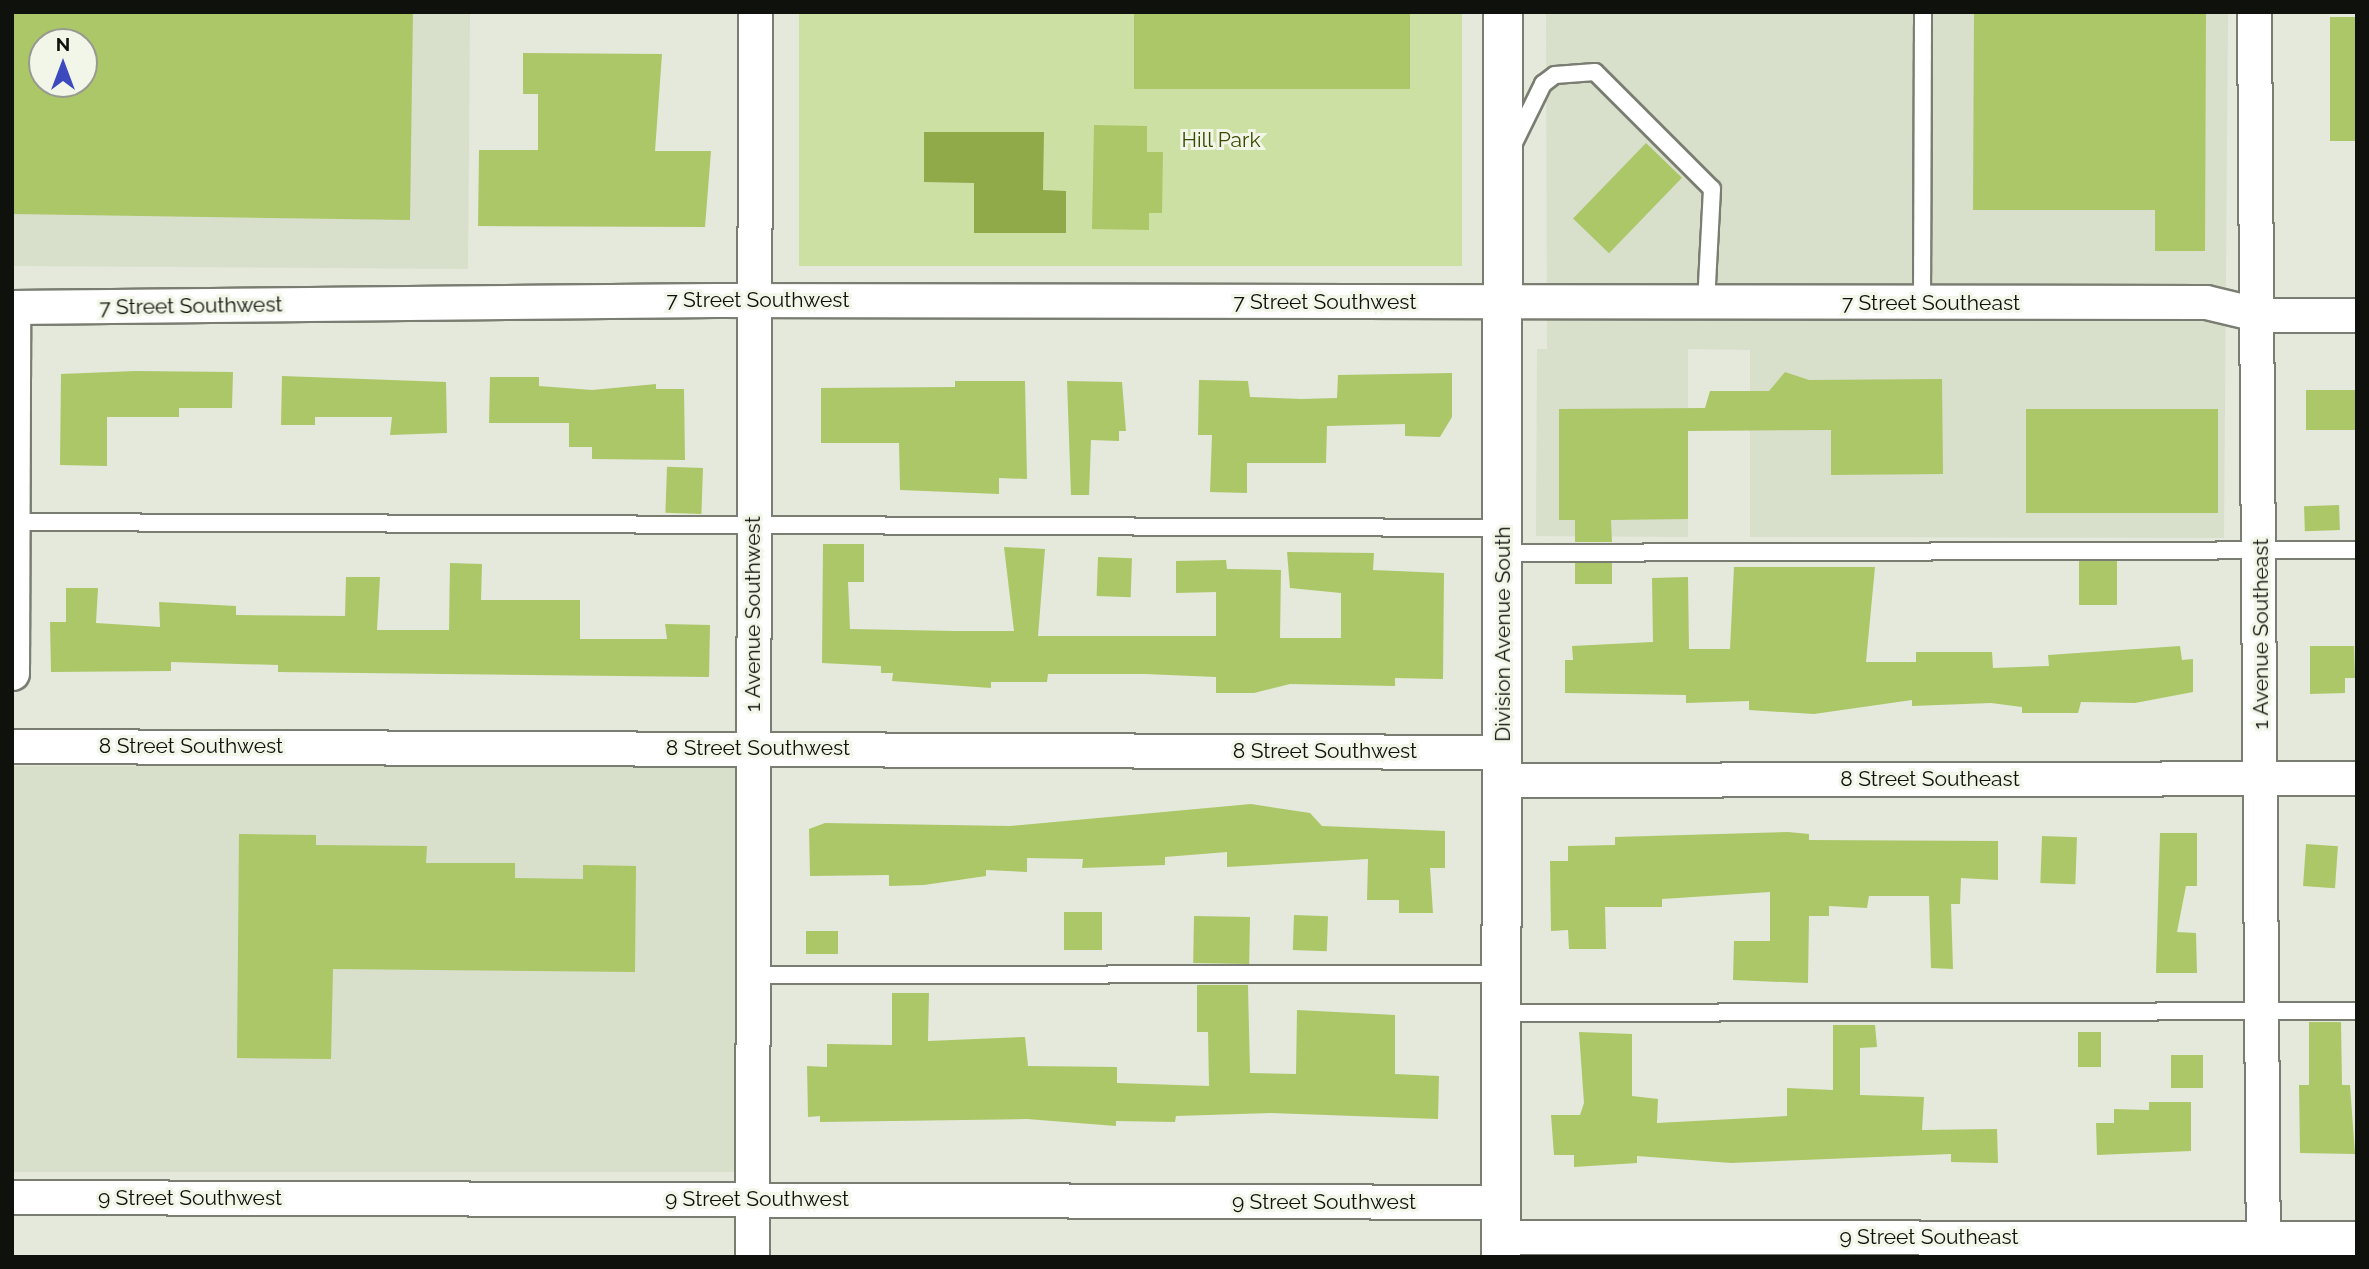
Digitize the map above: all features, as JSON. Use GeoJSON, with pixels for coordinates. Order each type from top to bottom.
{"type":"FeatureCollection","features":[{"type":"Feature","properties":{"kind":"street","name":"1 Avenue Southwest"},"geometry":{"type":"LineString","coordinates":[[752,1257],[755,12]]}},
{"type":"Feature","properties":{"kind":"street","name":"Division Avenue South"},"geometry":{"type":"LineString","coordinates":[[1501,1232],[1503,12]]}},
{"type":"Feature","properties":{"kind":"street","name":"1 Avenue Southeast"},"geometry":{"type":"LineString","coordinates":[[2254,12],[2260,315],[2263,1247]]}},
{"type":"Feature","properties":{"kind":"street","name":"7 Street Southwest"},"geometry":{"type":"LineString","coordinates":[[13,307],[754,300],[1504,303]]}},
{"type":"Feature","properties":{"kind":"street","name":"7 Street Southeast"},"geometry":{"type":"LineString","coordinates":[[1504,303],[2206,302],[2260,315],[2357,315]]}},
{"type":"Feature","properties":{"kind":"street"},"geometry":{"type":"LineString","coordinates":[[12,673],[13,307]]}},
{"type":"Feature","properties":{"kind":"street","name":"8 Street Southwest"},"geometry":{"type":"LineString","coordinates":[[12,746],[753,749],[1503,766]]}},
{"type":"Feature","properties":{"kind":"street","name":"8 Street Southeast"},"geometry":{"type":"LineString","coordinates":[[1503,766],[2261,779],[2357,778]]}},
{"type":"Feature","properties":{"kind":"street","name":"9 Street Southwest"},"geometry":{"type":"LineString","coordinates":[[12,1197],[752,1199],[1501,1232]]}},
{"type":"Feature","properties":{"kind":"street","name":"9 Street Southeast"},"geometry":{"type":"LineString","coordinates":[[1501,1232],[2263,1247],[2357,1238]]}},
{"type":"Feature","properties":{"kind":"lane"},"geometry":{"type":"LineString","coordinates":[[1922,303],[1923,12]]}},
{"type":"Feature","properties":{"kind":"lane"},"geometry":{"type":"LineString","coordinates":[[1504,171],[1543,84],[1555,75],[1595,72],[1712,189],[1706,303]]}},
{"type":"Feature","properties":{"kind":"lane"},"geometry":{"type":"LineString","coordinates":[[13,522],[754,527],[1504,541],[2357,550]]}},
{"type":"Feature","properties":{"kind":"lane"},"geometry":{"type":"LineString","coordinates":[[753,975],[1502,974]]}},
{"type":"Feature","properties":{"kind":"lane"},"geometry":{"type":"LineString","coordinates":[[1502,1013],[2357,1011]]}},
{"type":"Feature","properties":{"kind":"shaded area"},"geometry":{"type":"Polygon","coordinates":[[[12,12],[470,12],[468,269],[12,266],[12,12]]]}},
{"type":"Feature","properties":{"kind":"shaded area"},"geometry":{"type":"Polygon","coordinates":[[[1546,12],[2228,12],[2224,538],[1750,537],[1750,350],[1688,349],[1688,537],[1536,536],[1537,349],[1547,349],[1546,12]]]}},
{"type":"Feature","properties":{"kind":"shaded area"},"geometry":{"type":"Polygon","coordinates":[[[924,132],[1044,132],[1043,190],[1066,191],[1066,233],[974,233],[974,183],[924,182],[924,132]]]}},
{"type":"Feature","properties":{"kind":"shaded area"},"geometry":{"type":"Polygon","coordinates":[[[12,766],[737,766],[737,1172],[12,1172],[12,766]]]}},
{"type":"Feature","properties":{"kind":"green space","name":"Hill Park"},"geometry":{"type":"Polygon","coordinates":[[[799,12],[1462,12],[1462,266],[799,266],[799,12]]]}},
{"type":"Feature","properties":{"kind":"building"},"geometry":{"type":"Polygon","coordinates":[[[12,12],[413,12],[410,220],[12,214],[12,12]]]}},
{"type":"Feature","properties":{"kind":"building"},"geometry":{"type":"Polygon","coordinates":[[[1134,12],[1410,12],[1410,89],[1134,89],[1134,12]]]}},
{"type":"Feature","properties":{"kind":"building"},"geometry":{"type":"Polygon","coordinates":[[[1974,12],[2206,12],[2205,251],[2155,251],[2155,210],[1973,210],[1974,12]]]}},
{"type":"Feature","properties":{"kind":"building"},"geometry":{"type":"Polygon","coordinates":[[[2330,17],[2357,17],[2357,141],[2330,141],[2330,17]]]}},
{"type":"Feature","properties":{"kind":"building"},"geometry":{"type":"Polygon","coordinates":[[[523,53],[662,54],[655,151],[711,151],[705,227],[478,226],[479,150],[538,150],[538,94],[523,94],[523,53]]]}},
{"type":"Feature","properties":{"kind":"building"},"geometry":{"type":"Polygon","coordinates":[[[1094,125],[1147,126],[1147,152],[1163,152],[1162,213],[1149,213],[1149,230],[1092,229],[1094,125]]]}},
{"type":"Feature","properties":{"kind":"building"},"geometry":{"type":"Polygon","coordinates":[[[1646,143],[1682,178],[1609,253],[1573,219],[1646,143]]]}},
{"type":"Feature","properties":{"kind":"building"},"geometry":{"type":"Polygon","coordinates":[[[135,371],[233,372],[232,408],[179,408],[179,417],[107,417],[107,466],[60,465],[61,374],[135,371]]]}},
{"type":"Feature","properties":{"kind":"building"},"geometry":{"type":"Polygon","coordinates":[[[1785,372],[1809,380],[1942,379],[1943,474],[1831,475],[1831,430],[1688,431],[1688,519],[1611,520],[1612,542],[1575,542],[1575,520],[1559,520],[1559,409],[1705,408],[1710,391],[1769,391],[1785,372]]]}},
{"type":"Feature","properties":{"kind":"building"},"geometry":{"type":"Polygon","coordinates":[[[1452,373],[1452,417],[1440,437],[1405,436],[1405,424],[1327,426],[1326,463],[1247,463],[1247,493],[1210,492],[1212,435],[1198,435],[1199,380],[1248,381],[1250,397],[1301,399],[1337,398],[1338,375],[1452,373]]]}},
{"type":"Feature","properties":{"kind":"building"},"geometry":{"type":"Polygon","coordinates":[[[282,376],[446,382],[447,433],[390,435],[392,417],[315,417],[315,425],[281,425],[282,376]]]}},
{"type":"Feature","properties":{"kind":"building"},"geometry":{"type":"Polygon","coordinates":[[[490,377],[539,377],[539,386],[592,390],[656,384],[656,389],[684,389],[685,460],[592,459],[592,447],[569,447],[569,423],[489,423],[490,377]]]}},
{"type":"Feature","properties":{"kind":"building"},"geometry":{"type":"Polygon","coordinates":[[[955,381],[1025,381],[1027,479],[999,478],[999,494],[900,490],[899,443],[821,443],[821,388],[955,387],[955,381]]]}},
{"type":"Feature","properties":{"kind":"building"},"geometry":{"type":"Polygon","coordinates":[[[1067,381],[1122,382],[1126,431],[1119,431],[1119,441],[1091,440],[1089,495],[1071,495],[1067,381]]]}},
{"type":"Feature","properties":{"kind":"building"},"geometry":{"type":"Polygon","coordinates":[[[2306,390],[2357,390],[2357,430],[2306,430],[2306,390]]]}},
{"type":"Feature","properties":{"kind":"building"},"geometry":{"type":"Polygon","coordinates":[[[2026,409],[2218,409],[2218,513],[2026,513],[2026,409]]]}},
{"type":"Feature","properties":{"kind":"building"},"geometry":{"type":"Polygon","coordinates":[[[667,467],[703,468],[701,514],[665,513],[667,467]]]}},
{"type":"Feature","properties":{"kind":"building"},"geometry":{"type":"Polygon","coordinates":[[[2339,505],[2340,530],[2305,531],[2304,506],[2339,505]]]}},
{"type":"Feature","properties":{"kind":"building"},"geometry":{"type":"Polygon","coordinates":[[[823,544],[864,544],[864,582],[848,582],[850,629],[1014,631],[1004,547],[1045,549],[1038,636],[1216,636],[1216,592],[1176,593],[1176,561],[1226,560],[1227,569],[1281,570],[1280,638],[1341,638],[1341,593],[1290,588],[1287,552],[1374,553],[1373,570],[1444,573],[1443,679],[1395,678],[1395,686],[1290,684],[1254,693],[1216,693],[1216,677],[1145,674],[1048,674],[1047,682],[991,682],[991,688],[892,681],[893,673],[881,673],[881,666],[822,663],[823,544]]]}},
{"type":"Feature","properties":{"kind":"building"},"geometry":{"type":"Polygon","coordinates":[[[1098,557],[1132,558],[1131,597],[1097,596],[1098,557]]]}},
{"type":"Feature","properties":{"kind":"building"},"geometry":{"type":"Polygon","coordinates":[[[2079,561],[2117,561],[2117,605],[2079,605],[2079,561]]]}},
{"type":"Feature","properties":{"kind":"building"},"geometry":{"type":"Polygon","coordinates":[[[450,563],[482,564],[481,600],[580,600],[580,639],[667,639],[665,624],[710,625],[709,677],[278,672],[278,665],[171,662],[171,671],[51,672],[50,622],[66,622],[66,588],[98,588],[96,623],[160,627],[159,602],[236,606],[236,615],[345,616],[346,577],[380,577],[377,630],[449,630],[450,563]]]}},
{"type":"Feature","properties":{"kind":"building"},"geometry":{"type":"Polygon","coordinates":[[[1575,563],[1612,563],[1612,584],[1575,584],[1575,563]]]}},
{"type":"Feature","properties":{"kind":"building"},"geometry":{"type":"Polygon","coordinates":[[[1734,567],[1875,567],[1866,662],[1916,662],[1916,652],[1992,652],[1993,668],[2049,666],[2048,655],[2180,646],[2182,660],[2193,659],[2193,692],[2135,703],[2081,702],[2078,713],[2022,713],[2022,707],[1991,703],[1912,706],[1912,700],[1814,714],[1749,710],[1749,701],[1686,703],[1686,695],[1565,693],[1565,660],[1573,660],[1572,646],[1653,642],[1652,578],[1688,577],[1689,649],[1730,649],[1734,567]]]}},
{"type":"Feature","properties":{"kind":"building"},"geometry":{"type":"Polygon","coordinates":[[[2310,646],[2354,646],[2355,678],[2345,678],[2345,693],[2310,694],[2310,646]]]}},
{"type":"Feature","properties":{"kind":"building"},"geometry":{"type":"Polygon","coordinates":[[[1251,804],[1310,813],[1322,826],[1445,831],[1445,868],[1430,868],[1433,913],[1399,913],[1399,900],[1367,900],[1368,859],[1227,867],[1227,852],[1165,857],[1165,865],[1082,868],[1083,859],[1027,858],[1027,872],[986,870],[986,876],[924,885],[889,886],[889,875],[810,876],[809,829],[825,823],[1010,826],[1251,804]]]}},
{"type":"Feature","properties":{"kind":"building"},"geometry":{"type":"Polygon","coordinates":[[[1788,832],[1809,834],[1809,840],[1998,841],[1998,880],[1961,878],[1960,904],[1951,904],[1953,969],[1931,968],[1929,896],[1869,896],[1867,908],[1829,906],[1829,916],[1809,916],[1808,983],[1733,980],[1734,941],[1770,941],[1770,892],[1662,899],[1662,907],[1605,907],[1606,949],[1569,949],[1568,930],[1551,931],[1550,861],[1568,861],[1568,846],[1615,845],[1615,837],[1788,832]]]}},
{"type":"Feature","properties":{"kind":"building"},"geometry":{"type":"Polygon","coordinates":[[[2160,833],[2197,833],[2197,886],[2186,886],[2177,932],[2196,933],[2197,973],[2156,973],[2160,833]]]}},
{"type":"Feature","properties":{"kind":"building"},"geometry":{"type":"Polygon","coordinates":[[[239,834],[316,835],[316,845],[427,846],[426,863],[515,863],[515,878],[583,879],[583,865],[636,866],[635,972],[333,969],[331,1059],[237,1058],[239,834]]]}},
{"type":"Feature","properties":{"kind":"building"},"geometry":{"type":"Polygon","coordinates":[[[2042,836],[2077,837],[2075,884],[2040,883],[2042,836]]]}},
{"type":"Feature","properties":{"kind":"building"},"geometry":{"type":"Polygon","coordinates":[[[2306,844],[2338,846],[2335,888],[2303,886],[2306,844]]]}},
{"type":"Feature","properties":{"kind":"building"},"geometry":{"type":"Polygon","coordinates":[[[1064,912],[1102,912],[1102,950],[1064,950],[1064,912]]]}},
{"type":"Feature","properties":{"kind":"building"},"geometry":{"type":"Polygon","coordinates":[[[1294,915],[1328,916],[1327,951],[1293,950],[1294,915]]]}},
{"type":"Feature","properties":{"kind":"building"},"geometry":{"type":"Polygon","coordinates":[[[1194,916],[1250,917],[1249,964],[1193,963],[1194,916]]]}},
{"type":"Feature","properties":{"kind":"building"},"geometry":{"type":"Polygon","coordinates":[[[806,931],[838,931],[838,954],[806,954],[806,931]]]}},
{"type":"Feature","properties":{"kind":"building"},"geometry":{"type":"Polygon","coordinates":[[[1197,985],[1248,985],[1250,1073],[1296,1074],[1297,1010],[1395,1015],[1395,1074],[1439,1076],[1438,1119],[1271,1113],[1176,1116],[1175,1122],[1116,1121],[1116,1126],[1027,1119],[820,1122],[820,1116],[808,1117],[807,1066],[827,1067],[827,1044],[892,1045],[892,993],[929,993],[928,1041],[1025,1037],[1028,1066],[1117,1067],[1117,1083],[1209,1086],[1208,1032],[1197,1032],[1197,985]]]}},
{"type":"Feature","properties":{"kind":"building"},"geometry":{"type":"Polygon","coordinates":[[[2309,1022],[2341,1022],[2342,1085],[2350,1085],[2355,1154],[2300,1153],[2299,1085],[2309,1085],[2309,1022]]]}},
{"type":"Feature","properties":{"kind":"building"},"geometry":{"type":"Polygon","coordinates":[[[1833,1025],[1875,1025],[1877,1047],[1860,1048],[1860,1095],[1924,1097],[1922,1130],[1997,1129],[1998,1163],[1951,1162],[1951,1154],[1731,1163],[1637,1156],[1637,1163],[1574,1167],[1574,1155],[1554,1155],[1551,1115],[1580,1115],[1584,1103],[1579,1032],[1632,1034],[1632,1096],[1658,1099],[1657,1123],[1787,1116],[1787,1088],[1833,1090],[1833,1025]]]}},
{"type":"Feature","properties":{"kind":"building"},"geometry":{"type":"Polygon","coordinates":[[[2078,1032],[2101,1032],[2101,1067],[2078,1067],[2078,1032]]]}},
{"type":"Feature","properties":{"kind":"building"},"geometry":{"type":"Polygon","coordinates":[[[2171,1055],[2203,1055],[2203,1088],[2171,1088],[2171,1055]]]}},
{"type":"Feature","properties":{"kind":"building"},"geometry":{"type":"Polygon","coordinates":[[[2149,1102],[2191,1102],[2191,1151],[2097,1155],[2096,1123],[2114,1123],[2114,1109],[2149,1110],[2149,1102]]]}}]}
